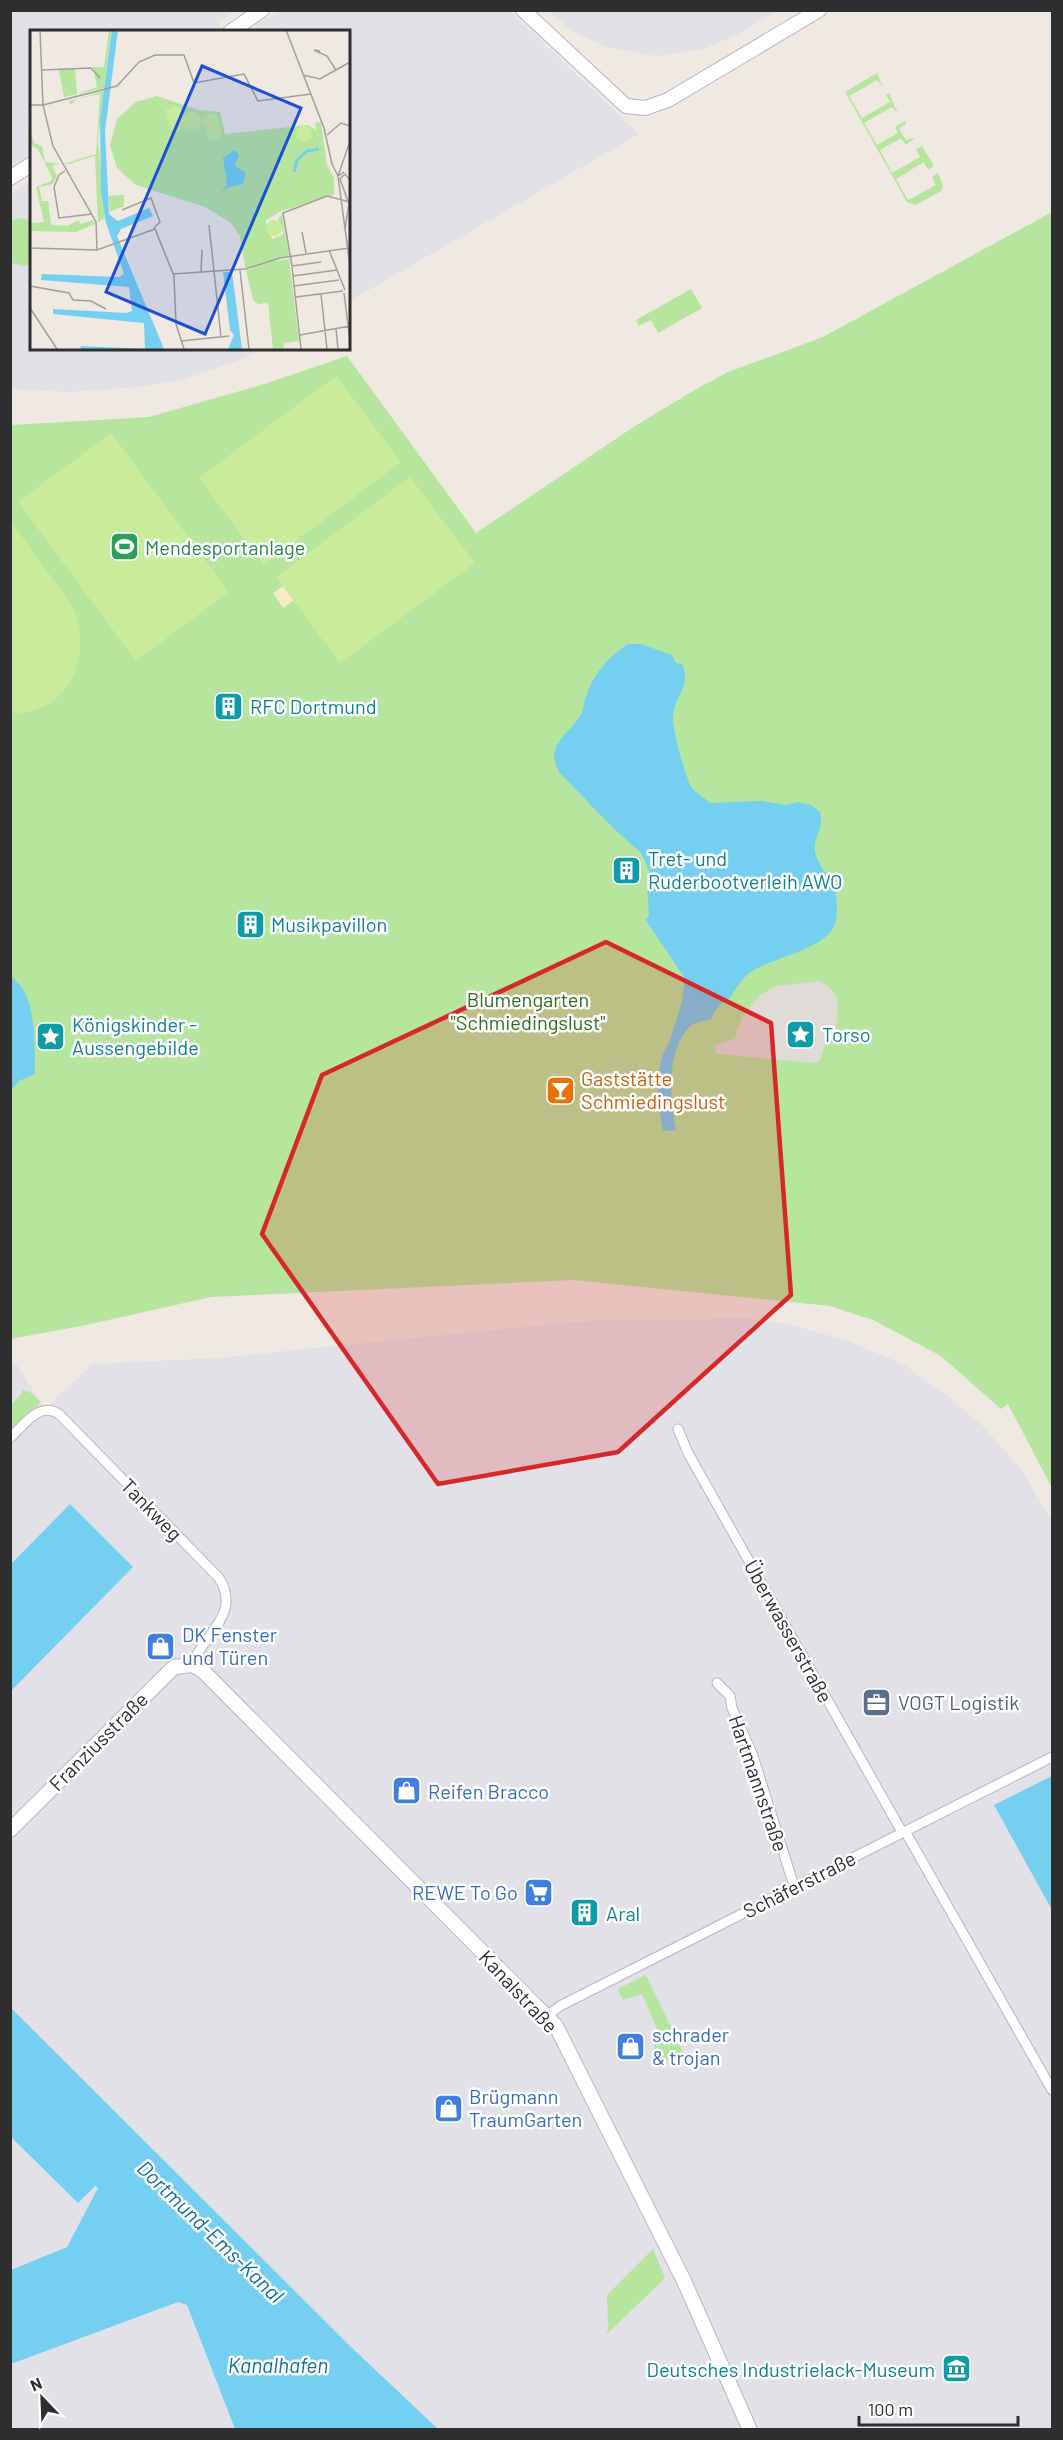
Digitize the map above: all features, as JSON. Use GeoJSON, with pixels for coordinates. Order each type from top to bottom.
{"type":"FeatureCollection","features":[{"type":"Feature","properties":{"kind":"main road"},"geometry":{"type":"LineString","coordinates":[[233,30],[262,10]]}},
{"type":"Feature","properties":{"kind":"main road"},"geometry":{"type":"LineString","coordinates":[[523,10],[626,105],[645,108],[668,100],[819,10]]}},
{"type":"Feature","properties":{"kind":"main road"},"geometry":{"type":"LineString","coordinates":[[10,178],[30,165]]}},
{"type":"Feature","properties":{"kind":"main road","name":"Franziusstraße"},"geometry":{"type":"LineString","coordinates":[[10,1830],[174,1667],[192,1665]]}},
{"type":"Feature","properties":{"kind":"main road","name":"Kanalstraße"},"geometry":{"type":"LineString","coordinates":[[192,1665],[202,1670],[548,2015],[585,2081],[679,2271],[750,2430]]}},
{"type":"Feature","properties":{"kind":"street","name":"Tankweg"},"geometry":{"type":"LineString","coordinates":[[10,1438],[35,1414],[48,1408],[59,1414],[219,1578],[225,1592],[225,1610],[217,1627],[199,1648],[192,1665]]}},
{"type":"Feature","properties":{"kind":"street","name":"Überwasserstraße"},"geometry":{"type":"LineString","coordinates":[[678,1429],[688,1453],[1053,2090]]}},
{"type":"Feature","properties":{"kind":"street","name":"Hartmannstraße"},"geometry":{"type":"LineString","coordinates":[[717,1683],[730,1696],[732,1708],[753,1756],[794,1886]]}},
{"type":"Feature","properties":{"kind":"street","name":"Schäferstraße"},"geometry":{"type":"LineString","coordinates":[[548,2015],[560,2006],[794,1886],[1053,1757]]}},
{"type":"Feature","properties":{"kind":"highlighted area"},"geometry":{"type":"Polygon","coordinates":[[[606,942],[771,1023],[791,1295],[618,1452],[438,1484],[262,1234],[322,1075],[606,942]]]}},
{"type":"Feature","properties":{"kind":"shaded area"},"geometry":{"type":"Polygon","coordinates":[[[11,10],[236,11],[218,22],[221,29],[219,30],[30,30],[30,156],[11,167],[11,10]]]}},
{"type":"Feature","properties":{"kind":"shaded area"},"geometry":{"type":"Polygon","coordinates":[[[280,10],[510,11],[639,134],[350,301],[350,30],[250,30],[280,10]]]}},
{"type":"Feature","properties":{"kind":"shaded area"},"geometry":{"type":"Polygon","coordinates":[[[548,11],[777,11],[735,36],[703,49],[656,56],[606,47],[574,32],[548,11]]]}},
{"type":"Feature","properties":{"kind":"shaded area"},"geometry":{"type":"Polygon","coordinates":[[[30,182],[30,350],[262,350],[185,379],[142,387],[69,392],[11,389],[11,195],[30,182]]]}},
{"type":"Feature","properties":{"kind":"shaded area"},"geometry":{"type":"Polygon","coordinates":[[[820,981],[836,996],[838,1006],[836,1031],[825,1045],[820,1060],[816,1063],[716,1054],[715,1045],[735,1037],[741,1019],[760,995],[776,986],[820,981]]]}},
{"type":"Feature","properties":{"kind":"shaded area"},"geometry":{"type":"Polygon","coordinates":[[[737,1317],[788,1324],[845,1340],[901,1363],[943,1392],[983,1426],[1019,1467],[1052,1520],[1052,2429],[11,2429],[10,1362],[15,1362],[45,1409],[92,1364],[218,1358],[619,1319],[685,1321],[737,1317]]]}},
{"type":"Feature","properties":{"kind":"green space"},"geometry":{"type":"Polygon","coordinates":[[[877,73],[883,87],[877,80],[849,96],[862,118],[890,102],[886,95],[889,93],[898,114],[892,107],[864,123],[877,145],[898,133],[895,127],[905,121],[906,124],[899,129],[906,140],[915,138],[906,145],[901,138],[880,150],[892,173],[920,157],[916,149],[922,146],[934,166],[928,170],[924,162],[896,179],[908,200],[936,185],[932,177],[938,173],[943,186],[941,191],[916,205],[907,202],[845,92],[877,73]]]}},
{"type":"Feature","properties":{"kind":"green space","name":"Blumengarten \"Schmiedingslust\""},"geometry":{"type":"Polygon","coordinates":[[[1052,212],[1052,1488],[1008,1404],[1001,1409],[941,1356],[873,1320],[830,1306],[573,1280],[211,1297],[11,1339],[11,425],[149,417],[261,385],[347,356],[476,533],[635,426],[693,391],[728,372],[823,337],[1052,212]]]}},
{"type":"Feature","properties":{"kind":"green space"},"geometry":{"type":"Polygon","coordinates":[[[18,218],[30,220],[30,264],[23,266],[11,263],[11,221],[18,218]]]}},
{"type":"Feature","properties":{"kind":"green space"},"geometry":{"type":"Polygon","coordinates":[[[691,289],[702,308],[658,333],[651,320],[639,326],[636,320],[691,289]]]}},
{"type":"Feature","properties":{"kind":"green space"},"geometry":{"type":"Polygon","coordinates":[[[336,376],[401,462],[264,565],[199,478],[336,376]]]}},
{"type":"Feature","properties":{"kind":"green space","name":"Mendesportanlage"},"geometry":{"type":"Polygon","coordinates":[[[111,433],[229,592],[136,661],[18,502],[111,433]]]}},
{"type":"Feature","properties":{"kind":"green space"},"geometry":{"type":"Polygon","coordinates":[[[410,477],[475,563],[340,663],[276,577],[410,477]]]}},
{"type":"Feature","properties":{"kind":"green space"},"geometry":{"type":"Polygon","coordinates":[[[11,522],[71,604],[78,623],[80,642],[79,661],[62,693],[48,704],[31,711],[10,713],[11,522]]]}},
{"type":"Feature","properties":{"kind":"green space"},"geometry":{"type":"Polygon","coordinates":[[[22,1390],[30,1392],[41,1402],[11,1430],[11,1405],[22,1390]]]}},
{"type":"Feature","properties":{"kind":"green space"},"geometry":{"type":"Polygon","coordinates":[[[646,1975],[683,2052],[656,2066],[653,2059],[657,2029],[642,1994],[623,2000],[617,1989],[646,1975]]]}},
{"type":"Feature","properties":{"kind":"green space"},"geometry":{"type":"Polygon","coordinates":[[[653,2249],[665,2278],[605,2336],[608,2330],[607,2295],[653,2249]]]}},
{"type":"Feature","properties":{"kind":"sand"},"geometry":{"type":"Polygon","coordinates":[[[283,586],[294,600],[283,608],[273,593],[283,586]]]}},
{"type":"Feature","properties":{"kind":"water"},"geometry":{"type":"Polygon","coordinates":[[[628,644],[641,644],[672,655],[676,663],[682,664],[685,672],[684,686],[674,709],[673,723],[686,775],[696,792],[710,803],[761,801],[787,805],[798,802],[811,805],[820,812],[821,823],[815,842],[815,852],[833,884],[837,902],[836,920],[832,930],[824,938],[749,973],[730,998],[718,1007],[711,1019],[689,1027],[676,1049],[673,1062],[671,1090],[676,1130],[663,1131],[658,1085],[663,1055],[682,1001],[684,977],[645,919],[649,917],[647,882],[649,869],[641,853],[611,826],[560,773],[554,754],[560,740],[582,712],[588,690],[597,674],[607,661],[628,644]]]}},
{"type":"Feature","properties":{"kind":"water"},"geometry":{"type":"Polygon","coordinates":[[[11,977],[20,985],[30,1007],[33,1021],[35,1074],[19,1081],[11,1091],[11,977]]]}},
{"type":"Feature","properties":{"kind":"water"},"geometry":{"type":"Polygon","coordinates":[[[70,1504],[133,1567],[11,1691],[11,1564],[70,1504]]]}},
{"type":"Feature","properties":{"kind":"water"},"geometry":{"type":"Polygon","coordinates":[[[1052,1776],[1052,1910],[994,1805],[1052,1776]]]}},
{"type":"Feature","properties":{"kind":"water","name":"Kanalhafen"},"geometry":{"type":"Polygon","coordinates":[[[10,2007],[351,2347],[438,2429],[235,2429],[187,2305],[178,2302],[11,2364],[11,2270],[67,2247],[98,2188],[95,2186],[78,2203],[11,2137],[10,2007]]]}},
{"type":"Feature","properties":{"kind":"place","name":"Mendesportanlage"},"geometry":{"type":"Point","coordinates":[124,547]}},
{"type":"Feature","properties":{"kind":"place","name":"RFC Dortmund"},"geometry":{"type":"Point","coordinates":[229,706]}},
{"type":"Feature","properties":{"kind":"place","name":"Tret- und Ruderbootverleih AWO"},"geometry":{"type":"Point","coordinates":[627,870]}},
{"type":"Feature","properties":{"kind":"place","name":"Musikpavillon"},"geometry":{"type":"Point","coordinates":[250,924]}},
{"type":"Feature","properties":{"kind":"place","name":"Torso"},"geometry":{"type":"Point","coordinates":[801,1034]}},
{"type":"Feature","properties":{"kind":"place","name":"Königskinder - Aussengebilde"},"geometry":{"type":"Point","coordinates":[51,1036]}},
{"type":"Feature","properties":{"kind":"place","name":"Gaststätte Schmiedingslust"},"geometry":{"type":"Point","coordinates":[560,1090]}},
{"type":"Feature","properties":{"kind":"place","name":"DK Fenster und Türen"},"geometry":{"type":"Point","coordinates":[161,1646]}},
{"type":"Feature","properties":{"kind":"place","name":"VOGT Logistik"},"geometry":{"type":"Point","coordinates":[877,1702]}},
{"type":"Feature","properties":{"kind":"place","name":"Reifen Bracco"},"geometry":{"type":"Point","coordinates":[407,1791]}},
{"type":"Feature","properties":{"kind":"place","name":"REWE To Go"},"geometry":{"type":"Point","coordinates":[539,1892]}},
{"type":"Feature","properties":{"kind":"place","name":"Aral"},"geometry":{"type":"Point","coordinates":[585,1913]}},
{"type":"Feature","properties":{"kind":"place","name":"schrader & trojan"},"geometry":{"type":"Point","coordinates":[631,2046]}},
{"type":"Feature","properties":{"kind":"place","name":"Brügmann TraumGarten"},"geometry":{"type":"Point","coordinates":[448,2108]}},
{"type":"Feature","properties":{"kind":"place","name":"Deutsches Industrielack-Museum"},"geometry":{"type":"Point","coordinates":[956,2369]}},
{"type":"Feature","properties":{"kind":"water label","name":"Dortmund-Ems-Kanal"},"geometry":{"type":"Point","coordinates":[211,2231]}}]}
